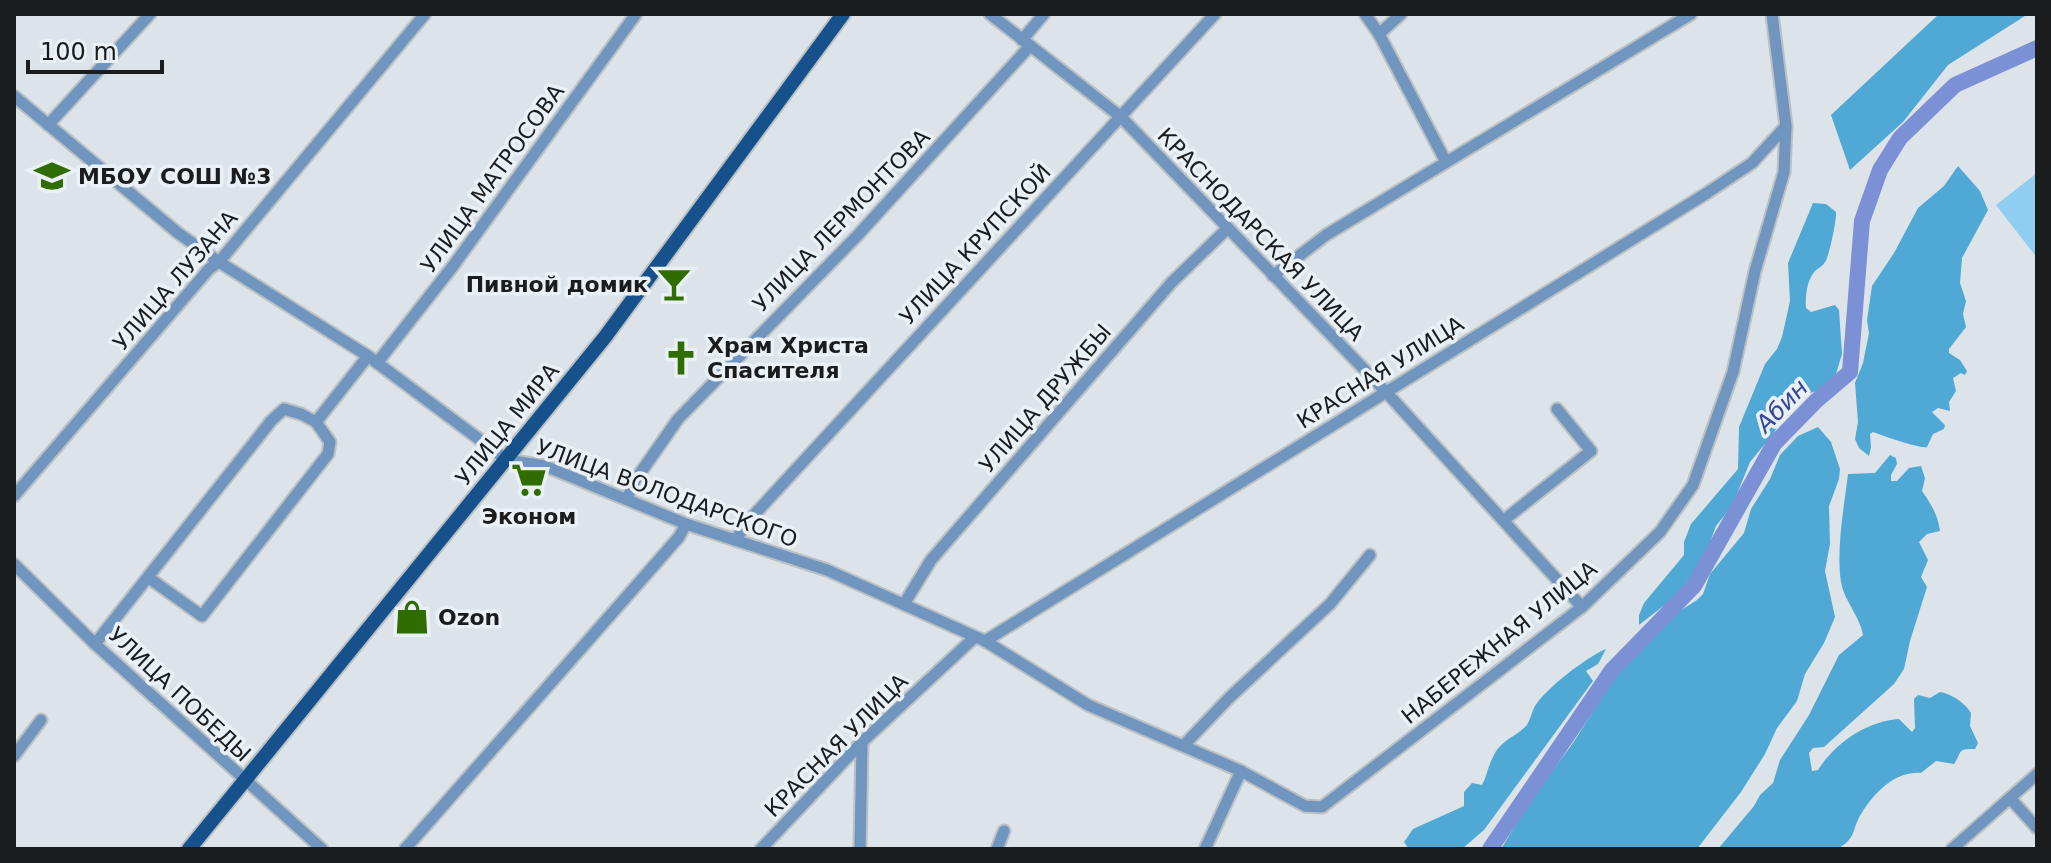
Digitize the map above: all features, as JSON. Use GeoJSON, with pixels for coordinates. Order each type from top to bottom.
{"type":"FeatureCollection","features":[{"type":"Feature","properties":{"kind":"main road","name":"УЛИЦА МИРА"},"geometry":{"type":"LineString","coordinates":[[189,849],[507,460],[692,223],[843,14]]}},
{"type":"Feature","properties":{"kind":"street"},"geometry":{"type":"LineString","coordinates":[[48,125],[150,14]]}},
{"type":"Feature","properties":{"kind":"street","name":"УЛИЦА ЛУЗАНА"},"geometry":{"type":"LineString","coordinates":[[14,496],[209,269],[219,262],[425,14]]}},
{"type":"Feature","properties":{"kind":"street","name":"УЛИЦА МАТРОСОВА"},"geometry":{"type":"LineString","coordinates":[[316,422],[453,266],[636,14]]}},
{"type":"Feature","properties":{"kind":"street","name":"КРАСНОДАРСКАЯ УЛИЦА"},"geometry":{"type":"LineString","coordinates":[[990,14],[1121,117],[1386,392],[1582,607]]}},
{"type":"Feature","properties":{"kind":"street","name":"УЛИЦА ЛЕРМОНТОВА"},"geometry":{"type":"LineString","coordinates":[[627,499],[641,472],[678,419],[857,236],[1026,43],[1044,14]]}},
{"type":"Feature","properties":{"kind":"street","name":"УЛИЦА КРУПСКОЙ"},"geometry":{"type":"LineString","coordinates":[[735,540],[753,516],[912,341],[1215,14]]}},
{"type":"Feature","properties":{"kind":"street"},"geometry":{"type":"LineString","coordinates":[[1365,14],[1379,34],[1446,162]]}},
{"type":"Feature","properties":{"kind":"street"},"geometry":{"type":"LineString","coordinates":[[1379,34],[1401,14]]}},
{"type":"Feature","properties":{"kind":"street"},"geometry":{"type":"LineString","coordinates":[[1273,276],[1326,235],[1691,14]]}},
{"type":"Feature","properties":{"kind":"street","name":"НАБЕРЕЖНАЯ УЛИЦА"},"geometry":{"type":"LineString","coordinates":[[1322,807],[1582,607],[1660,532],[1693,485],[1733,372],[1755,271],[1784,172],[1786,126],[1772,14]]}},
{"type":"Feature","properties":{"kind":"street","name":"УЛИЦА ВОЛОДАРСКОГО"},"geometry":{"type":"LineString","coordinates":[[14,96],[178,233],[372,360],[507,460],[545,466],[686,524],[827,570],[980,639],[1088,705],[1241,771],[1305,806],[1322,807]]}},
{"type":"Feature","properties":{"kind":"street","name":"КРАСНАЯ УЛИЦА"},"geometry":{"type":"LineString","coordinates":[[761,849],[862,742],[980,639],[1707,193],[1752,163],[1786,126]]}},
{"type":"Feature","properties":{"kind":"street","name":"УЛИЦА ДРУЖБЫ"},"geometry":{"type":"LineString","coordinates":[[904,604],[942,548],[1172,282],[1228,228]]}},
{"type":"Feature","properties":{"kind":"street"},"geometry":{"type":"LineString","coordinates":[[95,644],[271,421],[284,409],[316,422],[330,442],[328,454],[202,616],[149,578]]}},
{"type":"Feature","properties":{"kind":"street"},"geometry":{"type":"LineString","coordinates":[[1504,520],[1591,451],[1557,409]]}},
{"type":"Feature","properties":{"kind":"street"},"geometry":{"type":"LineString","coordinates":[[405,849],[679,537],[686,524]]}},
{"type":"Feature","properties":{"kind":"street"},"geometry":{"type":"LineString","coordinates":[[1184,745],[1229,698],[1330,604],[1370,555]]}},
{"type":"Feature","properties":{"kind":"street","name":"УЛИЦА ПОБЕДЫ"},"geometry":{"type":"LineString","coordinates":[[14,564],[95,644],[322,849]]}},
{"type":"Feature","properties":{"kind":"street"},"geometry":{"type":"LineString","coordinates":[[14,756],[41,720]]}},
{"type":"Feature","properties":{"kind":"street"},"geometry":{"type":"LineString","coordinates":[[860,849],[862,742]]}},
{"type":"Feature","properties":{"kind":"street"},"geometry":{"type":"LineString","coordinates":[[1205,849],[1241,771]]}},
{"type":"Feature","properties":{"kind":"street"},"geometry":{"type":"LineString","coordinates":[[1952,849],[2037,774]]}},
{"type":"Feature","properties":{"kind":"street"},"geometry":{"type":"LineString","coordinates":[[2010,798],[2037,828]]}},
{"type":"Feature","properties":{"kind":"street"},"geometry":{"type":"LineString","coordinates":[[997,849],[1004,831]]}},
{"type":"Feature","properties":{"kind":"shaded area"},"geometry":{"type":"Polygon","coordinates":[[[1939,14],[2028,14],[1948,65],[1903,122],[1850,170],[1831,115],[1939,14]]]}},
{"type":"Feature","properties":{"kind":"shaded area"},"geometry":{"type":"Polygon","coordinates":[[[1958,166],[1980,191],[1988,210],[1962,258],[1960,283],[1966,301],[1963,314],[1966,327],[1949,349],[1949,353],[1960,360],[1967,371],[1965,375],[1961,373],[1953,378],[1956,391],[1949,402],[1950,411],[1938,408],[1932,412],[1945,425],[1944,429],[1933,434],[1927,447],[1873,432],[1870,434],[1869,456],[1859,448],[1855,439],[1858,422],[1855,383],[1869,333],[1867,320],[1872,286],[1918,208],[1944,186],[1958,166]]]}},
{"type":"Feature","properties":{"kind":"shaded area"},"geometry":{"type":"Polygon","coordinates":[[[2037,173],[2037,258],[1996,205],[2037,173]]]}},
{"type":"Feature","properties":{"kind":"shaded area"},"geometry":{"type":"Polygon","coordinates":[[[1813,203],[1826,204],[1836,212],[1829,253],[1810,279],[1806,308],[1811,312],[1835,305],[1839,310],[1842,354],[1836,374],[1822,389],[1799,397],[1785,411],[1774,433],[1750,462],[1732,506],[1716,526],[1703,562],[1675,597],[1639,625],[1644,603],[1684,555],[1684,542],[1691,524],[1738,469],[1739,427],[1765,364],[1782,337],[1790,301],[1788,263],[1813,203]]]}},
{"type":"Feature","properties":{"kind":"shaded area"},"geometry":{"type":"Polygon","coordinates":[[[1818,427],[1831,442],[1840,469],[1829,506],[1830,544],[1825,571],[1835,617],[1805,674],[1797,701],[1777,728],[1741,792],[1697,849],[1501,849],[1615,677],[1659,624],[1703,594],[1710,574],[1744,533],[1751,509],[1770,479],[1780,455],[1798,436],[1818,427]]]}},
{"type":"Feature","properties":{"kind":"shaded area"},"geometry":{"type":"Polygon","coordinates":[[[1890,455],[1896,458],[1897,464],[1891,481],[1897,481],[1909,468],[1921,466],[1925,478],[1922,491],[1938,520],[1940,531],[1927,534],[1919,542],[1928,560],[1921,577],[1927,587],[1904,669],[1894,684],[1824,747],[1813,748],[1809,753],[1812,771],[1818,770],[1833,751],[1853,735],[1875,724],[1899,719],[1912,732],[1915,728],[1914,699],[1918,695],[1930,698],[1940,692],[1962,702],[1971,713],[1970,726],[1978,743],[1975,749],[1961,752],[1954,764],[1936,761],[1921,773],[1903,775],[1886,784],[1861,814],[1851,838],[1837,849],[1718,849],[1773,783],[1780,760],[1809,715],[1839,655],[1863,635],[1841,582],[1839,556],[1848,474],[1875,473],[1890,455]]]}},
{"type":"Feature","properties":{"kind":"shaded area"},"geometry":{"type":"Polygon","coordinates":[[[1606,649],[1598,664],[1586,671],[1593,681],[1484,830],[1462,849],[1409,849],[1404,842],[1413,829],[1464,806],[1464,792],[1472,783],[1482,785],[1496,752],[1526,726],[1535,706],[1548,691],[1578,666],[1606,649]]]}},
{"type":"Feature","properties":{"kind":"waterway","name":"Абин"},"geometry":{"type":"LineString","coordinates":[[1490,849],[1612,670],[1694,586],[1774,444],[1850,372],[1862,221],[1880,170],[1900,138],[1955,85],[2037,48]]}},
{"type":"Feature","properties":{"kind":"place","name":"МБОУ СОШ №3"},"geometry":{"type":"Point","coordinates":[52,176]}},
{"type":"Feature","properties":{"kind":"place","name":"Пивной домик"},"geometry":{"type":"Point","coordinates":[674,284]}},
{"type":"Feature","properties":{"kind":"place","name":"Храм Христа Спасителя"},"geometry":{"type":"Point","coordinates":[681,358]}},
{"type":"Feature","properties":{"kind":"place","name":"Эконом"},"geometry":{"type":"Point","coordinates":[529,480]}},
{"type":"Feature","properties":{"kind":"place","name":"Ozon"},"geometry":{"type":"Point","coordinates":[412,617]}}]}
